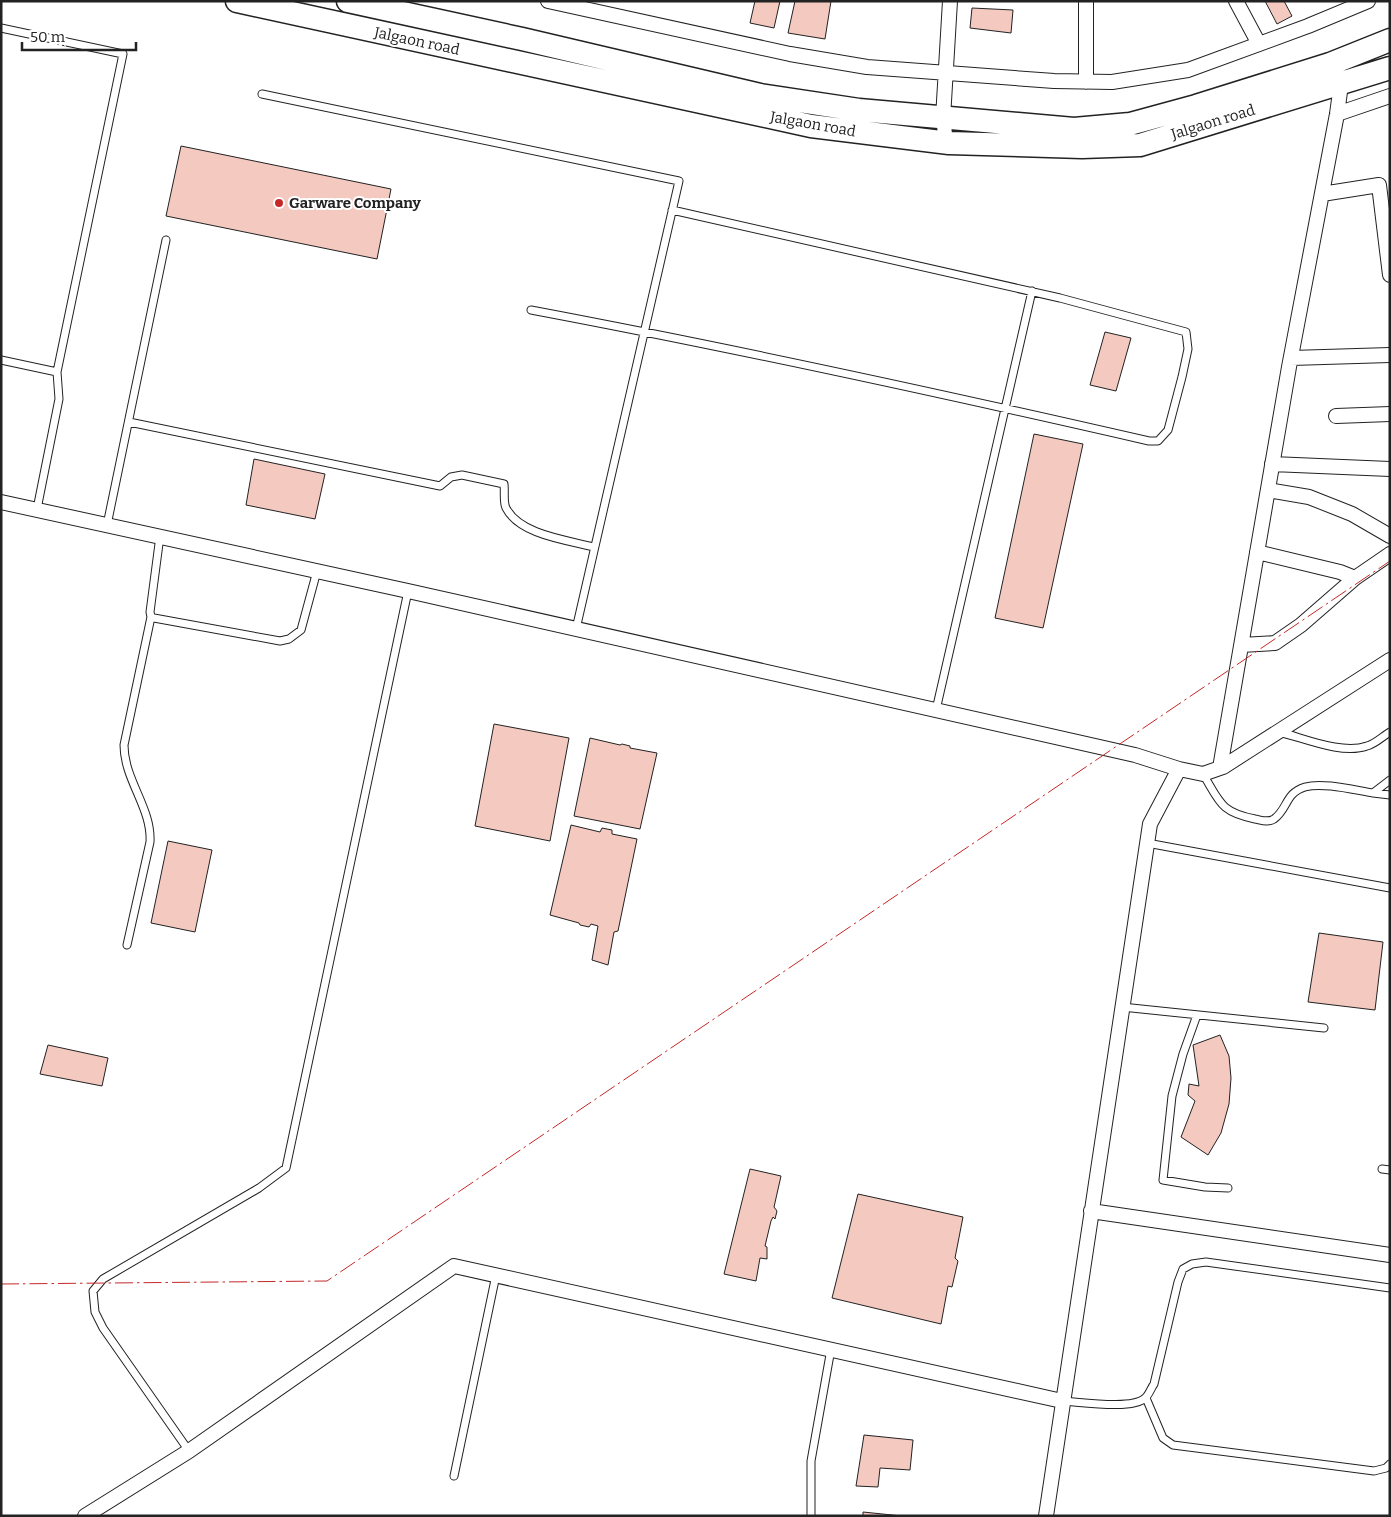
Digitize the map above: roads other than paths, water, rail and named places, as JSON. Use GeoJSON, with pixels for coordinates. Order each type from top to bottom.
{"type":"FeatureCollection","features":[{"type":"Feature","properties":{"kind":"highway","name":"Jalgaon road"},"geometry":{"type":"LineString","coordinates":[[236,1],[811,126],[946,142],[1082,147],[1140,144],[1390,68]]}},
{"type":"Feature","properties":{"kind":"highway","name":"Jalgaon road"},"geometry":{"type":"LineString","coordinates":[[348,1],[522,39],[760,95],[859,110],[1074,129],[1130,124],[1196,106],[1341,59],[1390,40]]}},
{"type":"Feature","properties":{"kind":"street"},"geometry":{"type":"LineString","coordinates":[[548,1],[790,54],[867,67],[1086,82],[1112,82],[1188,70],[1368,1]]}},
{"type":"Feature","properties":{"kind":"street"},"geometry":{"type":"LineString","coordinates":[[946,142],[943,118],[950,1]]}},
{"type":"Feature","properties":{"kind":"street"},"geometry":{"type":"LineString","coordinates":[[1086,1],[1086,82]]}},
{"type":"Feature","properties":{"kind":"street"},"geometry":{"type":"LineString","coordinates":[[1236,1],[1259,44]]}},
{"type":"Feature","properties":{"kind":"street"},"geometry":{"type":"LineString","coordinates":[[1220,768],[1290,358],[1343,82],[1341,59]]}},
{"type":"Feature","properties":{"kind":"street"},"geometry":{"type":"LineString","coordinates":[[1337,114],[1390,96]]}},
{"type":"Feature","properties":{"kind":"street"},"geometry":{"type":"LineString","coordinates":[[1322,194],[1379,185],[1387,236],[1390,275]]}},
{"type":"Feature","properties":{"kind":"street"},"geometry":{"type":"LineString","coordinates":[[1290,358],[1390,355]]}},
{"type":"Feature","properties":{"kind":"street"},"geometry":{"type":"LineString","coordinates":[[1336,416],[1390,414]]}},
{"type":"Feature","properties":{"kind":"street"},"geometry":{"type":"LineString","coordinates":[[1272,464],[1390,469]]}},
{"type":"Feature","properties":{"kind":"street"},"geometry":{"type":"LineString","coordinates":[[1268,490],[1309,496],[1352,514],[1390,536]]}},
{"type":"Feature","properties":{"kind":"street"},"geometry":{"type":"LineString","coordinates":[[1,502],[576,628],[1135,755],[1179,769],[1203,774],[1220,768],[1390,660]]}},
{"type":"Feature","properties":{"kind":"street"},"geometry":{"type":"LineString","coordinates":[[1257,552],[1340,572],[1355,578]]}},
{"type":"Feature","properties":{"kind":"street"},"geometry":{"type":"LineString","coordinates":[[1241,645],[1275,643],[1301,624],[1355,578],[1390,554]]}},
{"type":"Feature","properties":{"kind":"street"},"geometry":{"type":"LineString","coordinates":[[1046,1516],[1150,824],[1179,769]]}},
{"type":"Feature","properties":{"kind":"street"},"geometry":{"type":"LineString","coordinates":[[1091,1211],[1390,1254]]}},
{"type":"Feature","properties":{"kind":"street"},"geometry":{"type":"LineString","coordinates":[[85,1516],[188,1451],[454,1266],[1062,1400]]}},
{"type":"Feature","properties":{"kind":"lane"},"geometry":{"type":"LineString","coordinates":[[1,28],[123,54],[57,372],[59,398],[37,509]]}},
{"type":"Feature","properties":{"kind":"lane"},"geometry":{"type":"LineString","coordinates":[[262,94],[679,180],[576,628]]}},
{"type":"Feature","properties":{"kind":"lane"},"geometry":{"type":"LineString","coordinates":[[531,310],[644,331],[1005,408],[1149,441],[1158,441],[1168,430],[1188,349],[1186,332],[1032,291],[672,210]]}},
{"type":"Feature","properties":{"kind":"lane"},"geometry":{"type":"LineString","coordinates":[[107,525],[166,240]]}},
{"type":"Feature","properties":{"kind":"lane"},"geometry":{"type":"LineString","coordinates":[[936,710],[1032,291]]}},
{"type":"Feature","properties":{"kind":"lane"},"geometry":{"type":"LineString","coordinates":[[1,360],[57,372]]}},
{"type":"Feature","properties":{"kind":"lane"},"geometry":{"type":"LineString","coordinates":[[128,422],[440,486],[451,477],[462,475],[504,484],[506,507],[520,523],[542,534],[594,547]]}},
{"type":"Feature","properties":{"kind":"lane"},"geometry":{"type":"LineString","coordinates":[[127,945],[150,842],[151,829],[127,770],[124,758],[124,745],[151,617],[150,612],[160,536]]}},
{"type":"Feature","properties":{"kind":"lane"},"geometry":{"type":"LineString","coordinates":[[151,617],[280,641],[289,639],[301,630],[317,571]]}},
{"type":"Feature","properties":{"kind":"lane"},"geometry":{"type":"LineString","coordinates":[[188,1451],[103,1328],[95,1312],[93,1292],[103,1279],[259,1188],[286,1168],[408,591]]}},
{"type":"Feature","properties":{"kind":"lane"},"geometry":{"type":"LineString","coordinates":[[1278,732],[1341,748],[1356,749],[1368,746],[1390,732]]}},
{"type":"Feature","properties":{"kind":"lane"},"geometry":{"type":"LineString","coordinates":[[1203,774],[1221,804],[1230,812],[1239,816],[1268,822],[1273,820],[1291,794],[1315,785],[1390,795]]}},
{"type":"Feature","properties":{"kind":"lane"},"geometry":{"type":"LineString","coordinates":[[1374,792],[1390,780]]}},
{"type":"Feature","properties":{"kind":"lane"},"geometry":{"type":"LineString","coordinates":[[1147,843],[1390,888]]}},
{"type":"Feature","properties":{"kind":"lane"},"geometry":{"type":"LineString","coordinates":[[1122,1007],[1324,1028]]}},
{"type":"Feature","properties":{"kind":"lane"},"geometry":{"type":"LineString","coordinates":[[1198,1014],[1182,1054],[1172,1096],[1163,1180],[1205,1187],[1228,1188]]}},
{"type":"Feature","properties":{"kind":"lane"},"geometry":{"type":"LineString","coordinates":[[1062,1400],[1135,1404],[1146,1398],[1154,1384],[1178,1282],[1183,1269],[1192,1264],[1206,1262],[1390,1288]]}},
{"type":"Feature","properties":{"kind":"lane"},"geometry":{"type":"LineString","coordinates":[[454,1476],[496,1275]]}},
{"type":"Feature","properties":{"kind":"lane"},"geometry":{"type":"LineString","coordinates":[[811,1516],[811,1461],[831,1349]]}},
{"type":"Feature","properties":{"kind":"lane"},"geometry":{"type":"LineString","coordinates":[[1146,1398],[1163,1438],[1173,1445],[1374,1471],[1386,1468],[1390,1464]]}},
{"type":"Feature","properties":{"kind":"place","name":"Garware Company"},"geometry":{"type":"Point","coordinates":[279,203]}}]}
